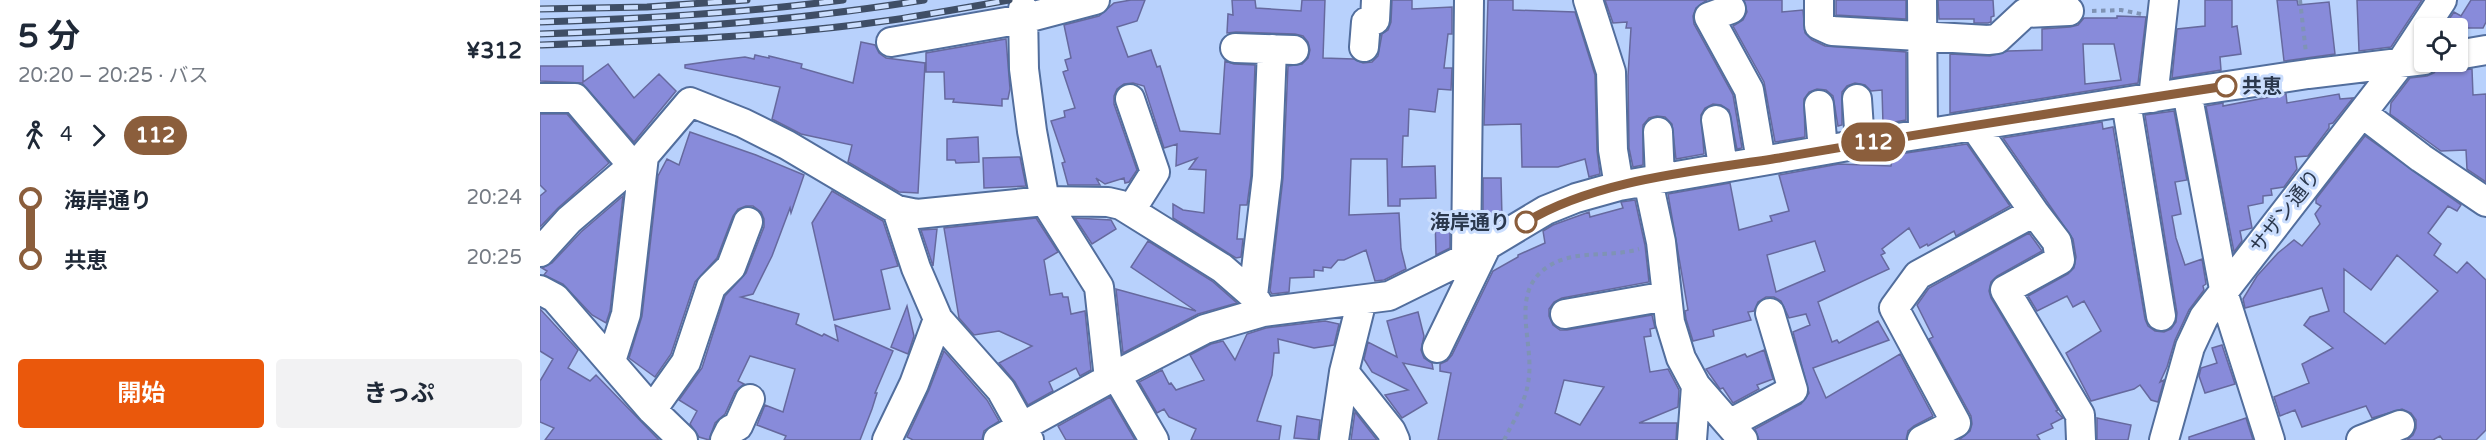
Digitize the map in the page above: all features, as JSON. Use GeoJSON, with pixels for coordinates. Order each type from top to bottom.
{"type":"FeatureCollection","features":[{"type":"Feature","properties":{"kind":"street"},"geometry":{"type":"LineString","coordinates":[[891,42],[1095,0]]}},
{"type":"Feature","properties":{"kind":"street"},"geometry":{"type":"LineString","coordinates":[[1364,47],[1366,22],[1375,20],[1376,0]]}},
{"type":"Feature","properties":{"kind":"street"},"geometry":{"type":"LineString","coordinates":[[1437,348],[1477,252],[1469,0]]}},
{"type":"Feature","properties":{"kind":"street"},"geometry":{"type":"LineString","coordinates":[[1588,0],[1611,72],[1613,150],[1620,186]]}},
{"type":"Feature","properties":{"kind":"street"},"geometry":{"type":"LineString","coordinates":[[1819,0],[1819,26],[1832,31],[1997,39],[2025,13],[2069,11]]}},
{"type":"Feature","properties":{"kind":"street"},"geometry":{"type":"LineString","coordinates":[[1922,0],[1923,134]]}},
{"type":"Feature","properties":{"kind":"street","name":"サザン通り"},"geometry":{"type":"LineString","coordinates":[[2164,440],[2190,347],[2204,317],[2362,113],[2412,62],[2442,0]]}},
{"type":"Feature","properties":{"kind":"street"},"geometry":{"type":"LineString","coordinates":[[2161,316],[2140,100],[2163,9]]}},
{"type":"Feature","properties":{"kind":"street"},"geometry":{"type":"LineString","coordinates":[[1023,14],[1027,89],[1045,201],[1099,287],[1113,377],[1154,440]]}},
{"type":"Feature","properties":{"kind":"street"},"geometry":{"type":"LineString","coordinates":[[1710,16],[1749,90],[1761,161]]}},
{"type":"Feature","properties":{"kind":"street"},"geometry":{"type":"LineString","coordinates":[[1235,48],[1283,50],[1268,177],[1258,303]]}},
{"type":"Feature","properties":{"kind":"street"},"geometry":{"type":"LineString","coordinates":[[2468,53],[2486,50]]}},
{"type":"Feature","properties":{"kind":"street"},"geometry":{"type":"LineString","coordinates":[[897,210],[916,267],[938,319],[1001,390],[1016,436],[1113,377],[1258,303],[1362,300],[1389,296],[1477,252],[1545,210],[1576,198],[1620,186],[1823,150],[2187,92],[2308,74],[2412,62]]}},
{"type":"Feature","properties":{"kind":"street"},"geometry":{"type":"LineString","coordinates":[[2187,92],[2224,290],[2270,440]]}},
{"type":"Feature","properties":{"kind":"street"},"geometry":{"type":"LineString","coordinates":[[540,98],[575,99],[639,161]]}},
{"type":"Feature","properties":{"kind":"street"},"geometry":{"type":"LineString","coordinates":[[1857,99],[1860,144]]}},
{"type":"Feature","properties":{"kind":"street"},"geometry":{"type":"LineString","coordinates":[[540,252],[569,220],[639,161],[690,102],[743,123],[787,145],[897,210],[918,214],[1045,201],[1108,202],[1131,210],[1222,267],[1258,303]]}},
{"type":"Feature","properties":{"kind":"street"},"geometry":{"type":"LineString","coordinates":[[1819,105],[1823,150]]}},
{"type":"Feature","properties":{"kind":"street"},"geometry":{"type":"LineString","coordinates":[[2362,113],[2421,158],[2486,202]]}},
{"type":"Feature","properties":{"kind":"street"},"geometry":{"type":"LineString","coordinates":[[1128,115],[1155,172],[1131,210]]}},
{"type":"Feature","properties":{"kind":"street"},"geometry":{"type":"LineString","coordinates":[[1716,120],[1723,167]]}},
{"type":"Feature","properties":{"kind":"street"},"geometry":{"type":"LineString","coordinates":[[1976,127],[2034,212],[2058,242],[2060,260],[2006,290],[2080,415],[2081,440]]}},
{"type":"Feature","properties":{"kind":"street"},"geometry":{"type":"LineString","coordinates":[[1658,132],[1654,179],[1670,322],[1681,358],[1696,386],[1736,432],[1793,390],[1770,313]]}},
{"type":"Feature","properties":{"kind":"street"},"geometry":{"type":"LineString","coordinates":[[611,361],[626,314],[639,161]]}},
{"type":"Feature","properties":{"kind":"street"},"geometry":{"type":"LineString","coordinates":[[1922,440],[1960,432],[1894,308],[1918,275],[2034,212]]}},
{"type":"Feature","properties":{"kind":"street"},"geometry":{"type":"LineString","coordinates":[[652,410],[686,362],[711,287],[731,267],[749,223]]}},
{"type":"Feature","properties":{"kind":"street"},"geometry":{"type":"LineString","coordinates":[[540,290],[555,298],[652,410],[683,440]]}},
{"type":"Feature","properties":{"kind":"street"},"geometry":{"type":"LineString","coordinates":[[1565,314],[1667,296]]}},
{"type":"Feature","properties":{"kind":"street"},"geometry":{"type":"LineString","coordinates":[[1334,440],[1344,372],[1362,300]]}},
{"type":"Feature","properties":{"kind":"street"},"geometry":{"type":"LineString","coordinates":[[887,440],[914,384],[938,319]]}},
{"type":"Feature","properties":{"kind":"street"},"geometry":{"type":"LineString","coordinates":[[1344,372],[1391,431],[1395,440]]}},
{"type":"Feature","properties":{"kind":"street"},"geometry":{"type":"LineString","coordinates":[[1692,440],[1696,386]]}},
{"type":"Feature","properties":{"kind":"street"},"geometry":{"type":"LineString","coordinates":[[725,440],[730,430],[738,426],[750,399]]}},
{"type":"Feature","properties":{"kind":"street"},"geometry":{"type":"LineString","coordinates":[[2361,440],[2400,425]]}},
{"type":"Feature","properties":{"kind":"path"},"geometry":{"type":"LineString","coordinates":[[2300,0],[2308,74]]}},
{"type":"Feature","properties":{"kind":"path"},"geometry":{"type":"LineString","coordinates":[[2069,11],[2163,9]]}},
{"type":"Feature","properties":{"kind":"building"},"geometry":{"type":"Polygon","coordinates":[[[1145,0],[1137,21],[1117,27],[1128,57],[1151,50],[1157,67],[1160,66],[1180,131],[1220,134],[1225,61],[1255,65],[1251,176],[1247,205],[1240,205],[1237,239],[1243,239],[1241,257],[1236,258],[1173,218],[1173,204],[1183,210],[1204,213],[1206,170],[1189,169],[1197,158],[1176,166],[1177,144],[1164,148],[1144,86],[1133,83],[1124,84],[1117,89],[1114,96],[1114,104],[1137,170],[1129,182],[1125,183],[1124,178],[1105,184],[1096,178],[1100,185],[1068,185],[1062,163],[1065,162],[1051,121],[1065,117],[1064,111],[1075,108],[1063,72],[1068,70],[1065,60],[1071,58],[1064,25],[1099,16],[1114,3],[1145,0]]]}},
{"type":"Feature","properties":{"kind":"building"},"geometry":{"type":"Polygon","coordinates":[[[1232,0],[1255,0],[1256,8],[1301,11],[1302,0],[1325,0],[1323,58],[1354,59],[1363,63],[1372,62],[1378,56],[1382,34],[1388,30],[1391,22],[1392,0],[1412,0],[1412,9],[1452,7],[1452,34],[1448,34],[1444,68],[1452,68],[1451,90],[1438,89],[1435,112],[1409,109],[1408,136],[1403,136],[1402,167],[1435,166],[1436,198],[1400,199],[1400,206],[1388,206],[1387,159],[1351,159],[1349,215],[1399,213],[1401,249],[1406,269],[1384,280],[1375,281],[1366,250],[1344,260],[1338,260],[1331,268],[1323,267],[1323,271],[1314,270],[1314,277],[1290,278],[1289,292],[1272,294],[1270,291],[1283,178],[1288,66],[1302,64],[1308,58],[1310,50],[1303,36],[1295,34],[1227,33],[1228,14],[1233,15],[1232,0]]]}},
{"type":"Feature","properties":{"kind":"building"},"geometry":{"type":"Polygon","coordinates":[[[1488,0],[1513,0],[1513,10],[1575,12],[1595,75],[1597,151],[1600,174],[1589,177],[1585,159],[1558,167],[1522,167],[1521,124],[1484,125],[1488,0]]]}},
{"type":"Feature","properties":{"kind":"building"},"geometry":{"type":"Polygon","coordinates":[[[1605,0],[1707,0],[1696,8],[1693,16],[1694,24],[1733,95],[1742,148],[1737,149],[1729,110],[1721,105],[1713,104],[1705,108],[1701,115],[1704,154],[1676,159],[1672,124],[1665,117],[1657,116],[1649,118],[1643,125],[1643,165],[1633,167],[1629,148],[1628,76],[1631,28],[1626,28],[1627,22],[1613,23],[1605,0]]]}},
{"type":"Feature","properties":{"kind":"building"},"geometry":{"type":"Polygon","coordinates":[[[1744,0],[1782,0],[1782,12],[1803,10],[1805,33],[1812,40],[1825,46],[1906,52],[1906,120],[1883,124],[1882,90],[1871,91],[1865,85],[1855,83],[1847,86],[1842,92],[1842,125],[1838,126],[1833,96],[1826,90],[1817,89],[1809,92],[1804,99],[1805,137],[1775,142],[1764,82],[1733,26],[1743,20],[1747,12],[1744,0]]]}},
{"type":"Feature","properties":{"kind":"building"},"geometry":{"type":"Polygon","coordinates":[[[1836,0],[1906,0],[1906,19],[1836,15],[1836,0]]]}},
{"type":"Feature","properties":{"kind":"building"},"geometry":{"type":"Polygon","coordinates":[[[1938,0],[1993,0],[1994,16],[1988,23],[1974,23],[1974,19],[1939,19],[1938,0]]]}},
{"type":"Feature","properties":{"kind":"building"},"geometry":{"type":"Polygon","coordinates":[[[2205,0],[2232,0],[2232,27],[2237,26],[2241,54],[2220,57],[2221,70],[2172,78],[2177,29],[2205,26],[2205,0]]]}},
{"type":"Feature","properties":{"kind":"building"},"geometry":{"type":"Polygon","coordinates":[[[2277,0],[2297,0],[2298,5],[2329,2],[2335,54],[2284,61],[2277,0]]]}},
{"type":"Feature","properties":{"kind":"building"},"geometry":{"type":"Polygon","coordinates":[[[2357,0],[2422,0],[2391,47],[2359,51],[2357,0]]]}},
{"type":"Feature","properties":{"kind":"building"},"geometry":{"type":"Polygon","coordinates":[[[2471,0],[2486,0],[2486,22],[2483,28],[2468,28],[2468,18],[2450,18],[2454,12],[2461,16],[2471,0]]]}},
{"type":"Feature","properties":{"kind":"building"},"geometry":{"type":"Polygon","coordinates":[[[2117,16],[2146,17],[2138,83],[1950,113],[1950,54],[1990,56],[2008,51],[2042,50],[2042,29],[2078,25],[2084,18],[2117,18],[2117,16]],[[2083,44],[2085,84],[2121,80],[2114,44],[2083,44]]]}},
{"type":"Feature","properties":{"kind":"building"},"geometry":{"type":"Polygon","coordinates":[[[1006,39],[1010,89],[1008,99],[1002,99],[1002,106],[953,102],[954,99],[945,99],[944,72],[926,72],[926,53],[1006,39]]]}},
{"type":"Feature","properties":{"kind":"building"},"geometry":{"type":"Polygon","coordinates":[[[861,42],[875,45],[879,53],[886,58],[925,63],[918,193],[899,192],[848,162],[852,145],[801,134],[772,119],[780,87],[685,68],[685,65],[719,60],[745,57],[754,59],[755,55],[769,58],[769,56],[802,64],[801,68],[853,83],[861,42]]]}},
{"type":"Feature","properties":{"kind":"building"},"geometry":{"type":"Polygon","coordinates":[[[608,64],[634,98],[659,74],[676,91],[634,142],[582,83],[540,81],[540,66],[583,66],[583,82],[608,64]]]}},
{"type":"Feature","properties":{"kind":"building"},"geometry":{"type":"Polygon","coordinates":[[[2468,69],[2472,69],[2473,95],[2486,94],[2486,182],[2467,169],[2466,150],[2441,151],[2390,114],[2391,103],[2410,78],[2434,73],[2468,72],[2468,69]]]}},
{"type":"Feature","properties":{"kind":"building"},"geometry":{"type":"Polygon","coordinates":[[[2286,94],[2287,103],[2339,94],[2340,99],[2353,98],[2333,123],[2329,124],[2329,128],[2308,156],[2295,157],[2297,169],[2284,187],[2271,189],[2272,195],[2263,196],[2263,203],[2248,206],[2252,228],[2240,231],[2242,241],[2234,252],[2206,106],[2223,103],[2223,106],[2286,94]]]}},
{"type":"Feature","properties":{"kind":"building"},"geometry":{"type":"Polygon","coordinates":[[[2174,111],[2187,180],[2175,182],[2181,214],[2172,216],[2176,238],[2185,265],[2202,259],[2206,284],[2189,310],[2175,340],[2160,382],[2164,380],[2158,402],[2151,400],[2140,385],[2134,389],[2091,401],[2066,353],[2101,331],[2084,301],[2073,307],[2067,296],[2037,311],[2028,296],[2068,274],[2074,268],[2076,257],[2073,239],[2003,138],[2102,122],[2103,129],[2113,127],[2145,319],[2148,326],[2155,331],[2164,332],[2171,329],[2176,322],[2177,313],[2145,115],[2174,111]]]}},
{"type":"Feature","properties":{"kind":"building"},"geometry":{"type":"Polygon","coordinates":[[[540,114],[567,114],[609,163],[540,227],[540,196],[546,191],[540,185],[540,114]]]}},
{"type":"Feature","properties":{"kind":"building"},"geometry":{"type":"Polygon","coordinates":[[[690,132],[804,175],[791,213],[790,208],[772,256],[753,294],[741,297],[799,314],[796,324],[822,336],[824,334],[838,341],[835,325],[893,351],[875,393],[877,393],[872,409],[860,440],[784,440],[786,436],[757,425],[765,405],[783,412],[795,369],[750,356],[738,381],[744,384],[735,392],[725,414],[715,423],[709,440],[699,437],[690,424],[697,411],[679,400],[702,368],[725,296],[746,273],[764,227],[761,212],[753,206],[738,209],[733,216],[717,258],[695,282],[671,354],[655,377],[629,358],[642,316],[658,176],[667,159],[679,165],[690,132]]]}},
{"type":"Feature","properties":{"kind":"building"},"geometry":{"type":"Polygon","coordinates":[[[2365,136],[2461,205],[2457,211],[2448,206],[2428,233],[2441,244],[2434,255],[2457,273],[2467,262],[2486,280],[2486,430],[2476,440],[2443,440],[2440,436],[2433,440],[2407,440],[2413,435],[2416,420],[2411,413],[2402,409],[2372,418],[2366,406],[2302,427],[2295,410],[2280,416],[2274,397],[2309,383],[2302,364],[2333,348],[2304,325],[2310,317],[2329,311],[2322,288],[2245,308],[2243,299],[2257,276],[2278,253],[2294,240],[2302,246],[2320,224],[2315,214],[2321,206],[2316,203],[2316,199],[2365,136]],[[2397,255],[2371,290],[2344,269],[2344,312],[2385,344],[2438,291],[2397,255]]]}},
{"type":"Feature","properties":{"kind":"building"},"geometry":{"type":"Polygon","coordinates":[[[978,137],[979,162],[956,163],[955,160],[947,160],[947,139],[978,137]]]}},
{"type":"Feature","properties":{"kind":"building"},"geometry":{"type":"Polygon","coordinates":[[[1967,144],[2010,206],[1956,236],[1954,231],[1928,246],[1927,244],[1920,248],[1909,228],[1882,249],[1885,253],[1881,255],[1889,269],[1818,302],[1832,342],[1837,340],[1839,343],[1878,321],[1889,340],[1813,368],[1826,398],[1900,354],[1933,416],[1908,431],[1906,440],[1759,440],[1755,429],[1801,404],[1809,393],[1793,332],[1810,325],[1806,314],[1789,318],[1781,301],[1774,297],[1766,297],[1758,302],[1754,311],[1748,312],[1751,320],[1713,330],[1714,336],[1693,341],[1686,319],[1685,311],[1688,310],[1668,194],[1730,183],[1739,230],[1772,221],[1770,216],[1789,211],[1779,175],[1839,164],[1891,166],[1893,155],[1967,144]],[[1815,241],[1767,255],[1776,292],[1825,271],[1815,241]]]}},
{"type":"Feature","properties":{"kind":"building"},"geometry":{"type":"Polygon","coordinates":[[[1020,157],[1026,186],[984,188],[983,158],[1020,157]]]}},
{"type":"Feature","properties":{"kind":"building"},"geometry":{"type":"Polygon","coordinates":[[[1483,178],[1501,178],[1502,217],[1483,229],[1483,178]]]}},
{"type":"Feature","properties":{"kind":"building"},"geometry":{"type":"Polygon","coordinates":[[[832,191],[883,221],[898,266],[881,270],[890,309],[834,320],[812,223],[832,191]]]}},
{"type":"Feature","properties":{"kind":"building"},"geometry":{"type":"Polygon","coordinates":[[[623,196],[610,311],[606,323],[592,315],[563,284],[544,275],[547,271],[542,268],[552,263],[581,232],[623,196]]]}},
{"type":"Feature","properties":{"kind":"building"},"geometry":{"type":"Polygon","coordinates":[[[1635,200],[1645,245],[1649,282],[1562,298],[1554,302],[1549,309],[1549,316],[1553,325],[1560,330],[1567,330],[1652,315],[1655,328],[1650,329],[1651,336],[1644,337],[1650,372],[1668,369],[1679,390],[1678,407],[1639,423],[1677,423],[1676,440],[1438,440],[1451,373],[1440,371],[1440,364],[1452,355],[1493,271],[1518,255],[1545,243],[1543,231],[1553,225],[1589,212],[1590,217],[1623,208],[1621,202],[1635,200]],[[1564,380],[1555,413],[1580,425],[1604,387],[1564,380]]]}},
{"type":"Feature","properties":{"kind":"building"},"geometry":{"type":"Polygon","coordinates":[[[1435,216],[1450,216],[1450,248],[1436,255],[1435,216]]]}},
{"type":"Feature","properties":{"kind":"building"},"geometry":{"type":"Polygon","coordinates":[[[1036,218],[1058,252],[1044,260],[1050,295],[1062,293],[1063,297],[1068,297],[1071,314],[1085,311],[1091,370],[1080,376],[1076,368],[1049,382],[1053,391],[1028,405],[1015,382],[999,363],[1032,346],[999,331],[974,335],[959,318],[944,228],[1036,218]]]}},
{"type":"Feature","properties":{"kind":"building"},"geometry":{"type":"Polygon","coordinates":[[[1075,218],[1111,220],[1116,229],[1092,244],[1075,218]]]}},
{"type":"Feature","properties":{"kind":"building"},"geometry":{"type":"Polygon","coordinates":[[[937,229],[933,266],[921,230],[937,229]]]}},
{"type":"Feature","properties":{"kind":"building"},"geometry":{"type":"Polygon","coordinates":[[[2029,233],[2042,251],[1997,276],[1991,282],[1989,291],[2058,410],[2056,411],[2063,418],[2051,424],[2053,428],[2037,435],[2040,440],[1959,440],[1970,431],[1971,416],[1929,339],[1933,337],[1917,305],[1929,288],[2029,233]]]}},
{"type":"Feature","properties":{"kind":"building"},"geometry":{"type":"Polygon","coordinates":[[[1148,241],[1212,281],[1237,303],[1198,314],[1123,353],[1116,289],[1196,311],[1131,267],[1148,241]]]}},
{"type":"Feature","properties":{"kind":"building"},"geometry":{"type":"Polygon","coordinates":[[[907,306],[914,336],[908,354],[891,347],[907,306]]]}},
{"type":"Feature","properties":{"kind":"building"},"geometry":{"type":"Polygon","coordinates":[[[540,309],[578,350],[568,368],[590,381],[596,375],[659,440],[545,440],[554,428],[540,422],[540,381],[553,359],[540,351],[540,309]]]}},
{"type":"Feature","properties":{"kind":"building"},"geometry":{"type":"Polygon","coordinates":[[[1418,312],[1424,336],[1421,350],[1424,358],[1432,363],[1433,369],[1403,363],[1427,403],[1402,418],[1385,395],[1408,390],[1372,372],[1364,359],[1368,342],[1397,357],[1387,321],[1418,312]]]}},
{"type":"Feature","properties":{"kind":"building"},"geometry":{"type":"Polygon","coordinates":[[[1325,321],[1339,324],[1334,345],[1314,348],[1278,339],[1279,353],[1274,353],[1272,375],[1257,421],[1281,426],[1279,440],[1191,440],[1196,429],[1169,417],[1164,409],[1157,413],[1139,382],[1162,370],[1169,384],[1171,383],[1176,390],[1204,380],[1190,355],[1211,344],[1223,341],[1235,360],[1247,334],[1266,328],[1325,321]]]}},
{"type":"Feature","properties":{"kind":"building"},"geometry":{"type":"Polygon","coordinates":[[[2222,345],[2235,384],[2205,393],[2199,376],[2201,368],[2217,363],[2212,348],[2222,345]]]}},
{"type":"Feature","properties":{"kind":"building"},"geometry":{"type":"Polygon","coordinates":[[[1764,350],[1773,379],[1757,385],[1759,389],[1733,403],[1706,369],[1745,354],[1747,357],[1764,350]]]}},
{"type":"Feature","properties":{"kind":"building"},"geometry":{"type":"Polygon","coordinates":[[[944,351],[987,400],[999,421],[984,431],[982,440],[913,440],[907,437],[944,351]]]}},
{"type":"Feature","properties":{"kind":"building"},"geometry":{"type":"Polygon","coordinates":[[[1110,397],[1135,440],[1066,440],[1058,426],[1110,397]]]}},
{"type":"Feature","properties":{"kind":"building"},"geometry":{"type":"Polygon","coordinates":[[[1355,412],[1377,440],[1351,440],[1355,412]]]}},
{"type":"Feature","properties":{"kind":"building"},"geometry":{"type":"Polygon","coordinates":[[[1297,416],[1320,420],[1318,440],[1294,438],[1297,416]]]}},
{"type":"Feature","properties":{"kind":"building"},"geometry":{"type":"Polygon","coordinates":[[[2097,418],[2131,425],[2128,440],[2097,440],[2097,418]]]}},
{"type":"Feature","properties":{"kind":"building"},"geometry":{"type":"Polygon","coordinates":[[[2246,418],[2253,440],[2189,440],[2189,437],[2246,418]]]}},
{"type":"Feature","properties":{"kind":"railway"},"geometry":{"type":"LineString","coordinates":[[540,9],[647,7],[747,0]]}},
{"type":"Feature","properties":{"kind":"railway"},"geometry":{"type":"LineString","coordinates":[[540,22],[692,15],[843,0]]}},
{"type":"Feature","properties":{"kind":"railway"},"geometry":{"type":"LineString","coordinates":[[540,34],[732,23],[828,14],[924,0]]}},
{"type":"Feature","properties":{"kind":"railway"},"geometry":{"type":"LineString","coordinates":[[540,45],[672,40],[805,31],[892,20],[1009,0]]}},
{"type":"Feature","properties":{"kind":"bus line","name":"112"},"geometry":{"type":"LineString","coordinates":[[1526,222],[1545,210],[1576,198],[1660,178],[2226,86]]}},
{"type":"Feature","properties":{"kind":"place","name":"共恵"},"geometry":{"type":"Point","coordinates":[2226,86]}},
{"type":"Feature","properties":{"kind":"place","name":"海岸通り"},"geometry":{"type":"Point","coordinates":[1526,222]}}]}
